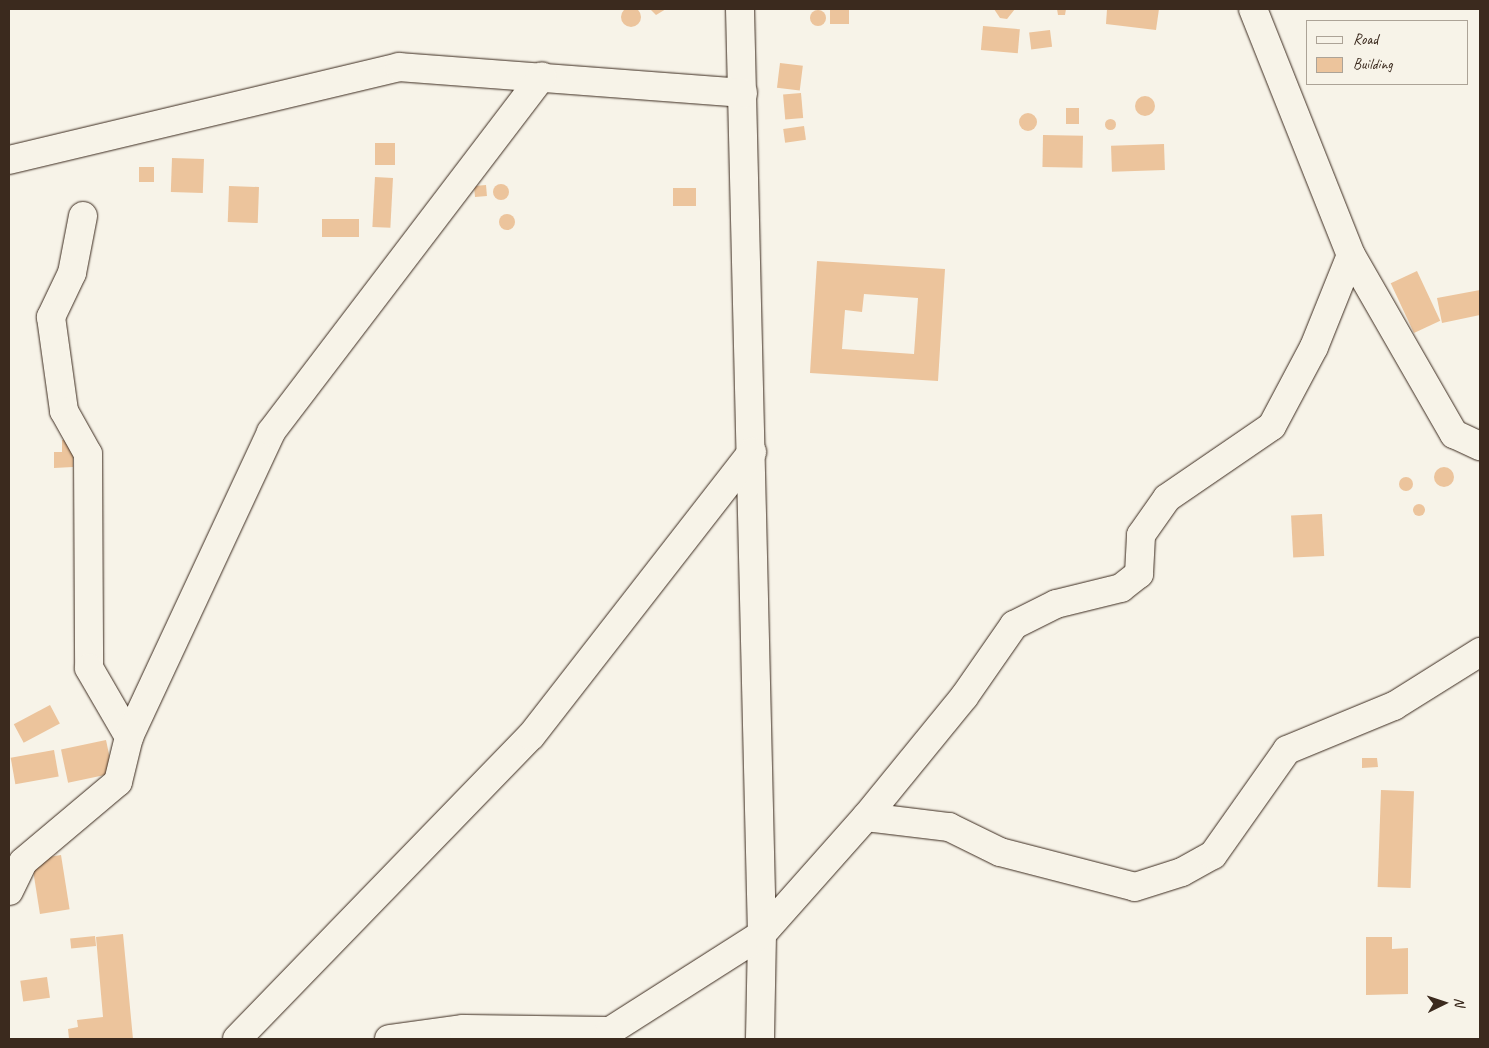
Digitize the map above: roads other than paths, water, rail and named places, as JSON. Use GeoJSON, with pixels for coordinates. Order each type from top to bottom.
{"type":"FeatureCollection","features":[{"type":"Feature","properties":{"kind":"street"},"geometry":{"type":"LineString","coordinates":[[740,9],[762,934],[760,1039]]}},
{"type":"Feature","properties":{"kind":"street"},"geometry":{"type":"LineString","coordinates":[[1253,9],[1350,255],[1454,434],[1480,446]]}},
{"type":"Feature","properties":{"kind":"street"},"geometry":{"type":"LineString","coordinates":[[9,160],[399,67],[542,76],[743,93]]}},
{"type":"Feature","properties":{"kind":"street"},"geometry":{"type":"LineString","coordinates":[[9,891],[23,862],[118,782],[128,737],[271,432],[542,76]]}},
{"type":"Feature","properties":{"kind":"street"},"geometry":{"type":"LineString","coordinates":[[83,216],[72,273],[51,317],[64,411],[89,463],[89,668],[128,737]]}},
{"type":"Feature","properties":{"kind":"street"},"geometry":{"type":"LineString","coordinates":[[389,1039],[463,1029],[610,1032],[762,934],[866,817],[964,697],[1014,625],[1056,604],[1121,588],[1133,579],[1139,574],[1141,535],[1167,498],[1272,426],[1314,346],[1350,255]]}},
{"type":"Feature","properties":{"kind":"street"},"geometry":{"type":"LineString","coordinates":[[237,1039],[531,736],[752,452]]}},
{"type":"Feature","properties":{"kind":"street"},"geometry":{"type":"LineString","coordinates":[[866,817],[949,827],[1000,852],[1135,887],[1182,872],[1213,855],[1287,750],[1394,706],[1480,652]]}}]}
